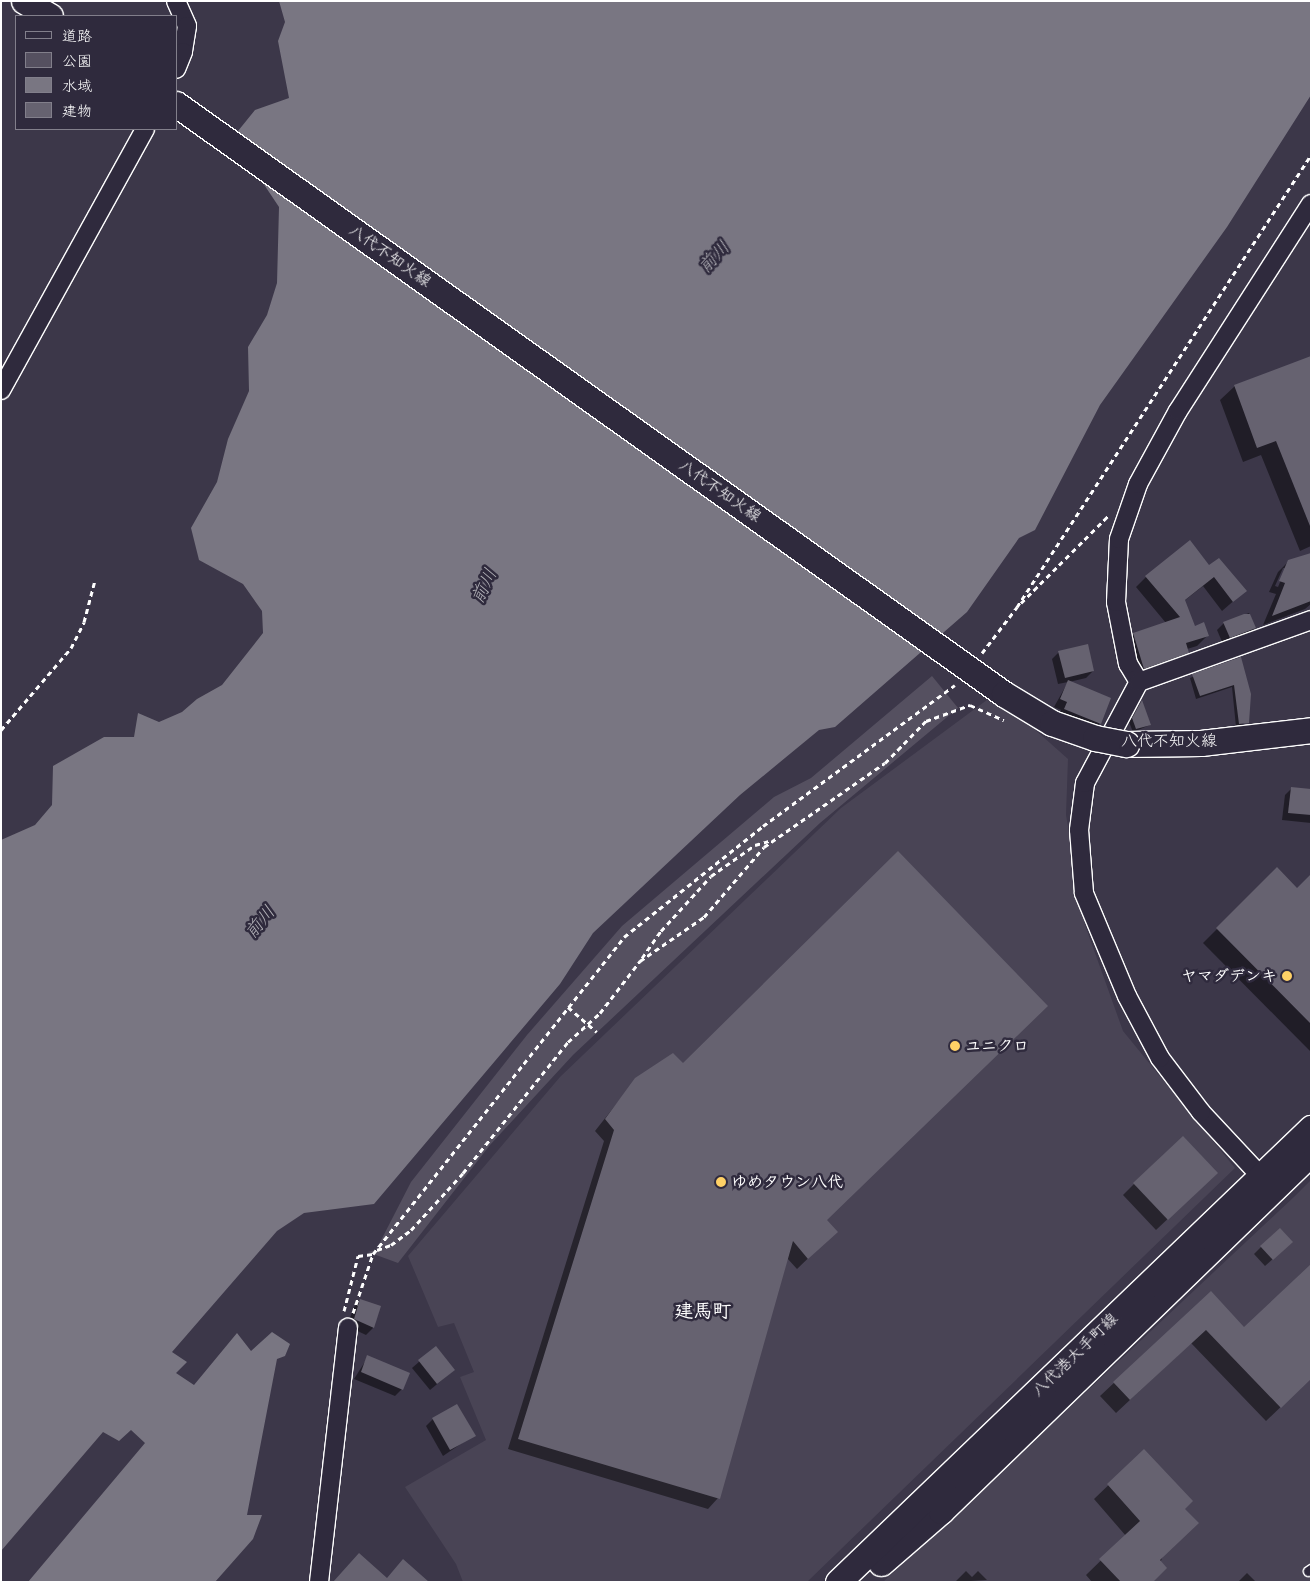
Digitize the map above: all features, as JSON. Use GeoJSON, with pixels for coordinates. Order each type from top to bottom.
{"type":"FeatureCollection","features":[{"type":"Feature","properties":{"kind":"main road"},"geometry":{"type":"LineString","coordinates":[[24,1],[48,15]]}},
{"type":"Feature","properties":{"kind":"main road","name":"八代不知火線"},"geometry":{"type":"LineString","coordinates":[[178,105],[1004,694],[1052,723],[1095,738],[1126,744],[1201,743],[1311,730]]}},
{"type":"Feature","properties":{"kind":"main road","name":"八代港大手町線"},"geometry":{"type":"LineString","coordinates":[[859,1582],[941,1511],[1267,1182],[1311,1128]]}},
{"type":"Feature","properties":{"kind":"main road","name":"八代港大手町線"},"geometry":{"type":"LineString","coordinates":[[838,1582],[1267,1182],[1311,1152]]}},
{"type":"Feature","properties":{"kind":"street"},"geometry":{"type":"LineString","coordinates":[[176,1],[187,26],[183,52],[178,65]]}},
{"type":"Feature","properties":{"kind":"street"},"geometry":{"type":"LineString","coordinates":[[1,390],[144,130]]}},
{"type":"Feature","properties":{"kind":"street"},"geometry":{"type":"LineString","coordinates":[[1139,682],[1128,664],[1116,602],[1119,539],[1138,484],[1178,411],[1311,204]]}},
{"type":"Feature","properties":{"kind":"street"},"geometry":{"type":"LineString","coordinates":[[1267,1182],[1202,1112],[1160,1058],[1127,996],[1084,893],[1079,830],[1085,783],[1139,682],[1311,620]]}},
{"type":"Feature","properties":{"kind":"street"},"geometry":{"type":"LineString","coordinates":[[319,1582],[348,1328]]}},
{"type":"Feature","properties":{"kind":"path"},"geometry":{"type":"LineString","coordinates":[[977,659],[1017,607],[1311,155]]}},
{"type":"Feature","properties":{"kind":"path"},"geometry":{"type":"LineString","coordinates":[[1017,607],[1113,511]]}},
{"type":"Feature","properties":{"kind":"path"},"geometry":{"type":"LineString","coordinates":[[1,730],[71,648],[84,622],[96,580]]}},
{"type":"Feature","properties":{"kind":"path"},"geometry":{"type":"LineString","coordinates":[[348,1328],[376,1250],[624,937],[763,826],[959,680]]}},
{"type":"Feature","properties":{"kind":"path"},"geometry":{"type":"LineString","coordinates":[[640,961],[704,917],[764,847],[885,763],[925,721],[970,705],[1013,724]]}},
{"type":"Feature","properties":{"kind":"path"},"geometry":{"type":"LineString","coordinates":[[376,1250],[391,1245],[411,1230],[463,1173],[568,1042],[600,1013],[661,931],[710,876],[756,845],[776,839]]}},
{"type":"Feature","properties":{"kind":"path"},"geometry":{"type":"LineString","coordinates":[[568,1007],[597,1032]]}},
{"type":"Feature","properties":{"kind":"path"},"geometry":{"type":"LineString","coordinates":[[358,1256],[374,1254]]}},
{"type":"Feature","properties":{"kind":"shaded area"},"geometry":{"type":"Polygon","coordinates":[[[995,694],[1068,759],[1066,815],[1085,925],[1123,1031],[1235,1168],[807,1582],[463,1582],[456,1564],[405,1487],[486,1440],[460,1377],[474,1372],[454,1323],[438,1327],[408,1256],[560,1077],[841,808],[995,694]]]}},
{"type":"Feature","properties":{"kind":"shaded area"},"geometry":{"type":"Polygon","coordinates":[[[1311,1180],[1311,1582],[883,1582],[1295,1196],[1311,1180]]]}},
{"type":"Feature","properties":{"kind":"green space"},"geometry":{"type":"Polygon","coordinates":[[[932,676],[958,708],[820,823],[573,1055],[490,1145],[398,1263],[368,1252],[376,1250],[411,1182],[527,1035],[622,926],[774,797],[811,778],[932,676]]]}},
{"type":"Feature","properties":{"kind":"water","name":"前川"},"geometry":{"type":"Polygon","coordinates":[[[279,1],[1311,1],[1311,95],[1227,227],[1100,405],[1035,530],[1019,538],[967,612],[835,727],[819,730],[740,795],[593,933],[560,984],[374,1204],[304,1213],[277,1231],[172,1352],[187,1362],[176,1373],[194,1385],[237,1333],[251,1351],[272,1332],[290,1344],[285,1356],[277,1359],[247,1515],[262,1515],[253,1539],[215,1582],[28,1582],[145,1443],[131,1430],[119,1441],[103,1432],[1,1551],[1,840],[35,825],[52,805],[53,766],[104,737],[134,737],[138,713],[159,722],[182,712],[197,699],[222,685],[263,633],[262,611],[243,584],[199,560],[191,528],[217,482],[228,439],[249,391],[248,347],[267,315],[277,283],[279,207],[259,177],[241,161],[238,131],[255,110],[289,98],[278,41],[285,22],[279,1]]]}},
{"type":"Feature","properties":{"kind":"building"},"geometry":{"type":"Polygon","coordinates":[[[1311,356],[1310,526],[1276,441],[1257,448],[1234,385],[1311,356]]]}},
{"type":"Feature","properties":{"kind":"building"},"geometry":{"type":"Polygon","coordinates":[[[1190,540],[1209,565],[1219,558],[1247,591],[1233,602],[1214,577],[1185,600],[1195,626],[1204,622],[1209,636],[1186,643],[1189,653],[1144,669],[1133,633],[1180,617],[1145,576],[1190,540]]]}},
{"type":"Feature","properties":{"kind":"building"},"geometry":{"type":"Polygon","coordinates":[[[1311,553],[1311,601],[1272,616],[1285,583],[1279,581],[1288,560],[1311,553]]]}},
{"type":"Feature","properties":{"kind":"building"},"geometry":{"type":"Polygon","coordinates":[[[1244,614],[1250,614],[1256,628],[1230,638],[1223,622],[1244,614]]]}},
{"type":"Feature","properties":{"kind":"building"},"geometry":{"type":"Polygon","coordinates":[[[1088,644],[1094,671],[1065,678],[1058,651],[1088,644]]]}},
{"type":"Feature","properties":{"kind":"building"},"geometry":{"type":"Polygon","coordinates":[[[1241,657],[1251,694],[1249,723],[1239,724],[1234,685],[1200,696],[1192,674],[1241,657]]]}},
{"type":"Feature","properties":{"kind":"building"},"geometry":{"type":"Polygon","coordinates":[[[1068,680],[1111,698],[1101,724],[1064,709],[1067,702],[1060,699],[1068,680]]]}},
{"type":"Feature","properties":{"kind":"building"},"geometry":{"type":"Polygon","coordinates":[[[1142,700],[1151,725],[1136,729],[1132,718],[1142,700]]]}},
{"type":"Feature","properties":{"kind":"building"},"geometry":{"type":"Polygon","coordinates":[[[1291,787],[1311,789],[1311,815],[1288,813],[1291,787]]]}},
{"type":"Feature","properties":{"kind":"building"},"geometry":{"type":"Polygon","coordinates":[[[898,851],[1048,1006],[827,1220],[838,1232],[808,1259],[793,1241],[720,1499],[518,1439],[614,1130],[605,1119],[635,1078],[673,1053],[683,1063],[898,851]]]}},
{"type":"Feature","properties":{"kind":"building","name":"ヤマダデンキ"},"geometry":{"type":"Polygon","coordinates":[[[1277,867],[1297,888],[1311,874],[1311,1024],[1216,928],[1277,867]]]}},
{"type":"Feature","properties":{"kind":"building"},"geometry":{"type":"Polygon","coordinates":[[[1183,1136],[1218,1173],[1168,1220],[1133,1183],[1183,1136]]]}},
{"type":"Feature","properties":{"kind":"building"},"geometry":{"type":"Polygon","coordinates":[[[1280,1228],[1293,1242],[1273,1260],[1260,1246],[1280,1228]]]}},
{"type":"Feature","properties":{"kind":"building"},"geometry":{"type":"Polygon","coordinates":[[[1311,1264],[1311,1379],[1281,1408],[1206,1330],[1130,1400],[1113,1382],[1211,1291],[1244,1327],[1311,1264]]]}},
{"type":"Feature","properties":{"kind":"building"},"geometry":{"type":"Polygon","coordinates":[[[360,1299],[381,1306],[374,1328],[354,1319],[360,1299]]]}},
{"type":"Feature","properties":{"kind":"building"},"geometry":{"type":"Polygon","coordinates":[[[436,1346],[455,1370],[437,1384],[418,1360],[436,1346]]]}},
{"type":"Feature","properties":{"kind":"building"},"geometry":{"type":"Polygon","coordinates":[[[367,1355],[410,1373],[403,1390],[361,1372],[367,1355]]]}},
{"type":"Feature","properties":{"kind":"building"},"geometry":{"type":"Polygon","coordinates":[[[457,1404],[476,1436],[450,1450],[432,1418],[457,1404]]]}},
{"type":"Feature","properties":{"kind":"building"},"geometry":{"type":"Polygon","coordinates":[[[1144,1449],[1193,1501],[1185,1509],[1199,1523],[1160,1560],[1167,1568],[1153,1582],[1121,1582],[1099,1559],[1140,1521],[1107,1484],[1144,1449]]]}},
{"type":"Feature","properties":{"kind":"building"},"geometry":{"type":"Polygon","coordinates":[[[359,1553],[387,1578],[403,1559],[429,1582],[333,1582],[359,1553]]]}},
{"type":"Feature","properties":{"kind":"place","name":"ヤマダデンキ"},"geometry":{"type":"Point","coordinates":[1287,976]}},
{"type":"Feature","properties":{"kind":"place","name":"ユニクロ"},"geometry":{"type":"Point","coordinates":[955,1046]}},
{"type":"Feature","properties":{"kind":"place","name":"ゆめタウン八代"},"geometry":{"type":"Point","coordinates":[721,1182]}},
{"type":"Feature","properties":{"kind":"district","name":"建馬町"},"geometry":{"type":"Point","coordinates":[703,1311]}}]}
